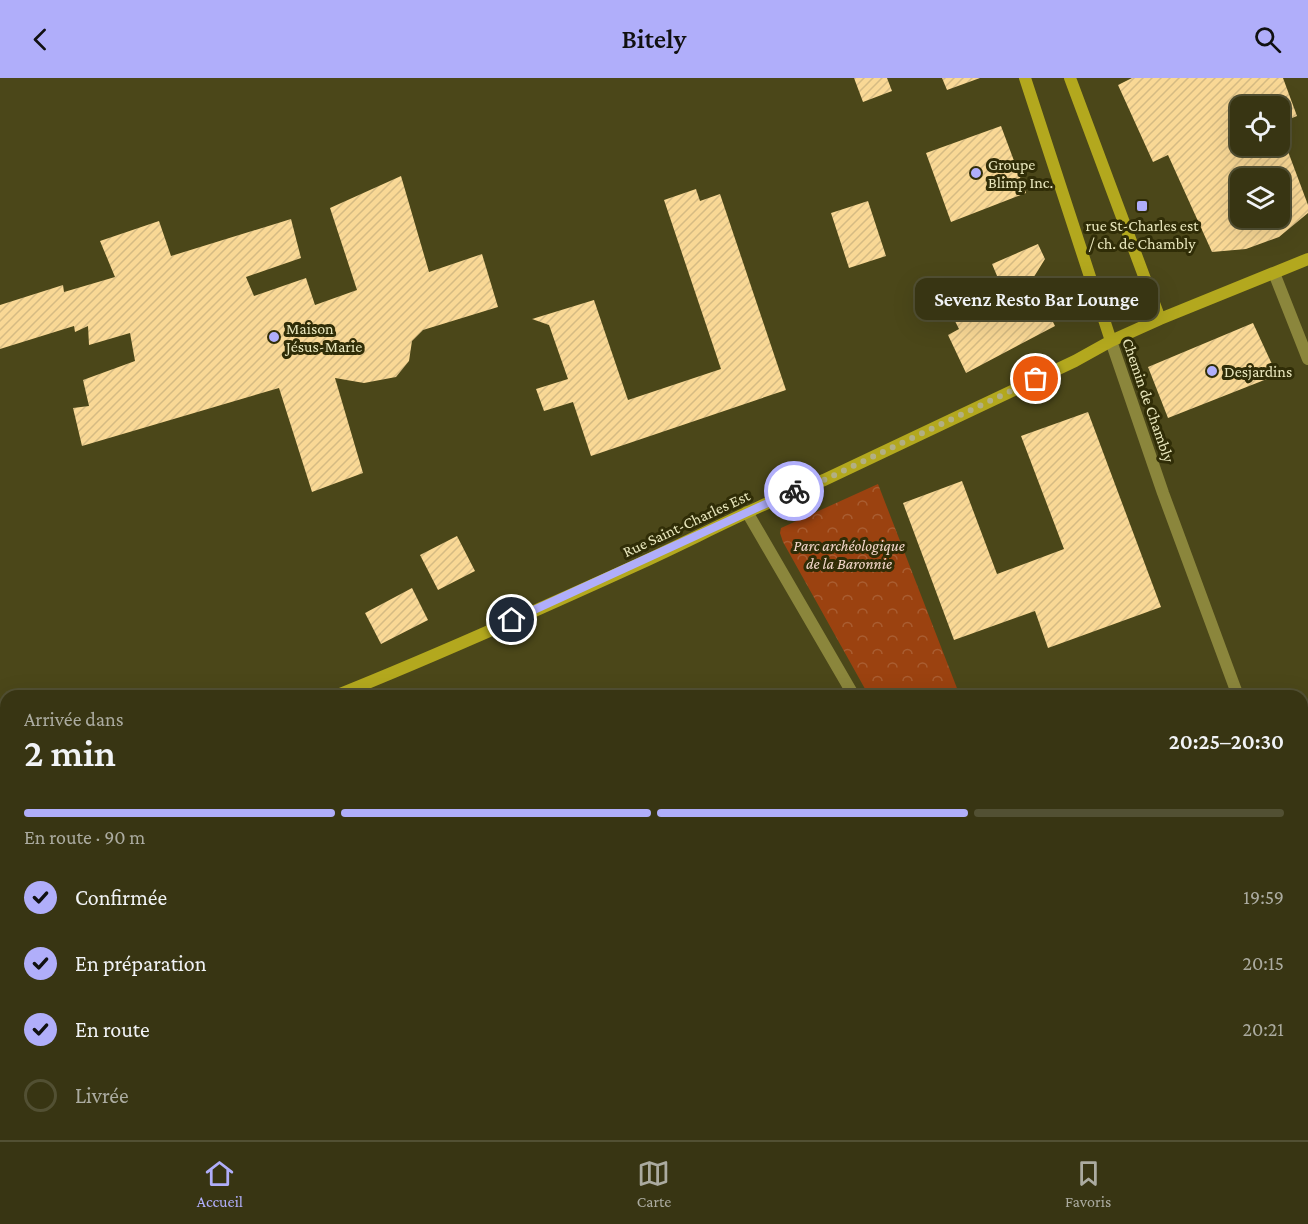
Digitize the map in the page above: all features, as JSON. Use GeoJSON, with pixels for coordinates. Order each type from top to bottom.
{"type":"FeatureCollection","features":[{"type":"Feature","properties":{"kind":"street","name":"Chemin de Chambly"},"geometry":{"type":"LineString","coordinates":[[1025,78],[1163,493],[1236,690]]}},
{"type":"Feature","properties":{"kind":"street"},"geometry":{"type":"LineString","coordinates":[[1070,78],[1160,319]]}},
{"type":"Feature","properties":{"kind":"street","name":"Rue Saint-Charles Est"},"geometry":{"type":"LineString","coordinates":[[350,690],[630,568],[747,512],[841,472],[1075,361],[1111,341],[1308,259]]}},
{"type":"Feature","properties":{"kind":"street"},"geometry":{"type":"LineString","coordinates":[[1274,273],[1308,358]]}},
{"type":"Feature","properties":{"kind":"street"},"geometry":{"type":"LineString","coordinates":[[747,512],[851,690]]}},
{"type":"Feature","properties":{"kind":"green space","name":"Parc archéologique de la Baronnie"},"geometry":{"type":"Polygon","coordinates":[[[878,484],[958,690],[866,690],[783,542],[781,528],[878,484]]]}},
{"type":"Feature","properties":{"kind":"building"},"geometry":{"type":"Polygon","coordinates":[[[854,78],[887,78],[892,91],[863,102],[854,78]]]}},
{"type":"Feature","properties":{"kind":"building"},"geometry":{"type":"Polygon","coordinates":[[[942,78],[980,78],[947,90],[942,78]]]}},
{"type":"Feature","properties":{"kind":"building"},"geometry":{"type":"Polygon","coordinates":[[[1132,78],[1283,78],[1290,96],[1230,96],[1230,156],[1290,156],[1308,205],[1308,213],[1290,228],[1290,168],[1230,168],[1230,228],[1290,228],[1279,237],[1246,249],[1212,252],[1168,155],[1153,162],[1118,85],[1132,78]]]}},
{"type":"Feature","properties":{"kind":"building"},"geometry":{"type":"Polygon","coordinates":[[[1290,97],[1297,116],[1290,119],[1290,97]]]}},
{"type":"Feature","properties":{"kind":"building","name":"Groupe Blimp Inc."},"geometry":{"type":"Polygon","coordinates":[[[1001,126],[1026,193],[951,222],[926,153],[1001,126]]]}},
{"type":"Feature","properties":{"kind":"building","name":"Maison Jésus-Marie"},"geometry":{"type":"Polygon","coordinates":[[[401,176],[429,272],[482,254],[498,307],[423,330],[412,341],[409,361],[396,377],[364,383],[335,378],[363,473],[312,492],[279,388],[82,446],[73,408],[89,406],[83,380],[135,361],[130,333],[89,345],[88,326],[75,332],[74,326],[0,349],[0,305],[63,285],[64,292],[115,277],[100,241],[159,221],[171,256],[291,219],[301,258],[246,277],[254,296],[306,278],[315,305],[357,290],[330,208],[401,176]]]}},
{"type":"Feature","properties":{"kind":"building"},"geometry":{"type":"Polygon","coordinates":[[[696,189],[700,201],[720,194],[786,390],[591,456],[573,402],[544,411],[536,389],[568,379],[549,325],[532,319],[594,300],[628,400],[721,369],[664,200],[696,189]]]}},
{"type":"Feature","properties":{"kind":"building"},"geometry":{"type":"Polygon","coordinates":[[[868,201],[886,256],[849,268],[831,213],[868,201]]]}},
{"type":"Feature","properties":{"kind":"building"},"geometry":{"type":"Polygon","coordinates":[[[1038,244],[1045,259],[1032,280],[1055,326],[966,373],[948,335],[959,329],[954,319],[1003,290],[992,264],[1038,244]]]}},
{"type":"Feature","properties":{"kind":"building","name":"Desjardins"},"geometry":{"type":"Polygon","coordinates":[[[1253,323],[1277,375],[1168,418],[1148,367],[1253,323]]]}},
{"type":"Feature","properties":{"kind":"building"},"geometry":{"type":"Polygon","coordinates":[[[1088,412],[1161,607],[1048,648],[1035,611],[954,640],[903,503],[962,481],[997,574],[1064,549],[1021,436],[1088,412]]]}},
{"type":"Feature","properties":{"kind":"building"},"geometry":{"type":"Polygon","coordinates":[[[457,536],[475,571],[438,590],[420,555],[457,536]]]}},
{"type":"Feature","properties":{"kind":"building"},"geometry":{"type":"Polygon","coordinates":[[[412,588],[428,620],[381,644],[365,613],[412,588]]]}},
{"type":"Feature","properties":{"kind":"way so far"},"geometry":{"type":"LineString","coordinates":[[794,491],[824,480],[1036,379]]}},
{"type":"Feature","properties":{"kind":"place","name":"Groupe Blimp Inc."},"geometry":{"type":"Point","coordinates":[976,173]}},
{"type":"Feature","properties":{"kind":"place","name":"rue St-Charles est / ch. de Chambly"},"geometry":{"type":"Point","coordinates":[1142,206]}},
{"type":"Feature","properties":{"kind":"place","name":"Maison Jésus-Marie"},"geometry":{"type":"Point","coordinates":[274,337]}},
{"type":"Feature","properties":{"kind":"place","name":"Desjardins"},"geometry":{"type":"Point","coordinates":[1212,371]}},
{"type":"Feature","properties":{"kind":"place","name":"Sevenz Resto Bar Lounge"},"geometry":{"type":"Point","coordinates":[1036,379]}},
{"type":"Feature","properties":{"kind":"route"},"geometry":{"type":"LineString","coordinates":[[512,620],[794,491]]}}]}
